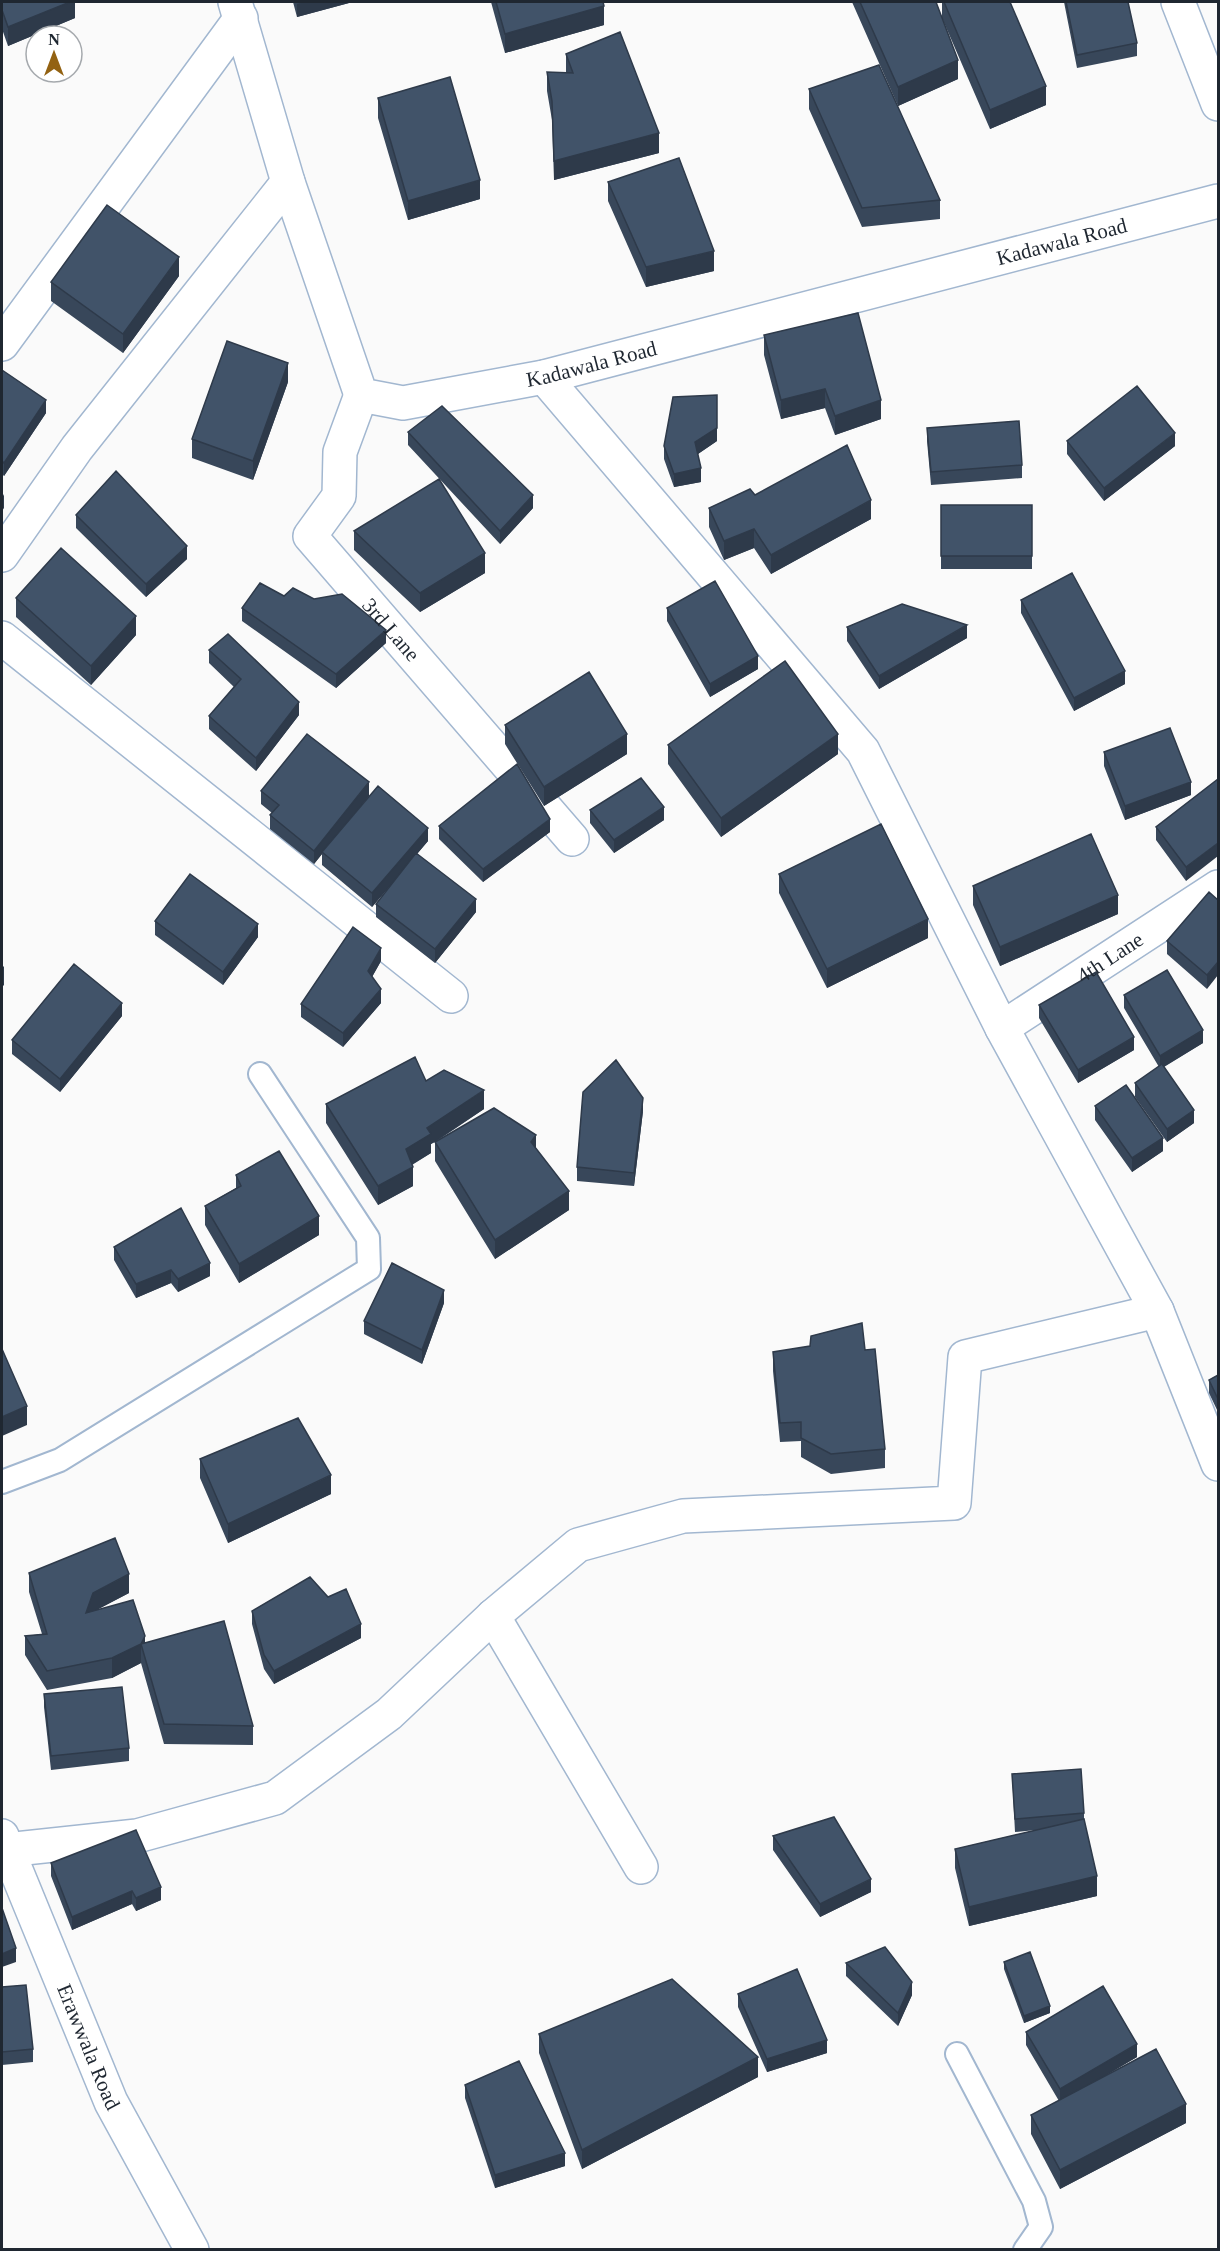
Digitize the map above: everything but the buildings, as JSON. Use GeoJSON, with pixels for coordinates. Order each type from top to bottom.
{"type":"FeatureCollection","features":[{"type":"Feature","properties":{"kind":"street"},"geometry":{"type":"LineString","coordinates":[[1178,2],[1218,104]]}},
{"type":"Feature","properties":{"kind":"street"},"geometry":{"type":"LineString","coordinates":[[238,10],[288,182],[361,395]]}},
{"type":"Feature","properties":{"kind":"street"},"geometry":{"type":"LineString","coordinates":[[2,344],[238,10]]}},
{"type":"Feature","properties":{"kind":"street"},"geometry":{"type":"LineString","coordinates":[[2,555],[77,448],[288,182]]}},
{"type":"Feature","properties":{"kind":"street","name":"Kadawala Road"},"geometry":{"type":"LineString","coordinates":[[361,395],[403,404],[544,377],[1218,201]]}},
{"type":"Feature","properties":{"kind":"street"},"geometry":{"type":"LineString","coordinates":[[544,377],[863,751],[1002,1028],[1157,1311],[1218,1464]]}},
{"type":"Feature","properties":{"kind":"street","name":"3rd Lane"},"geometry":{"type":"LineString","coordinates":[[361,395],[340,452],[339,496],[310,536],[572,839]]}},
{"type":"Feature","properties":{"kind":"street"},"geometry":{"type":"LineString","coordinates":[[2,638],[451,996]]}},
{"type":"Feature","properties":{"kind":"street","name":"4th Lane"},"geometry":{"type":"LineString","coordinates":[[1002,1028],[1218,887]]}},
{"type":"Feature","properties":{"kind":"street"},"geometry":{"type":"LineString","coordinates":[[4,1843],[137,1836],[275,1798],[389,1714],[493,1616],[578,1545],[682,1515],[954,1503],[965,1357],[1157,1311]]}},
{"type":"Feature","properties":{"kind":"street"},"geometry":{"type":"LineString","coordinates":[[493,1616],[641,1867]]}},
{"type":"Feature","properties":{"kind":"street","name":"Erawwala Road"},"geometry":{"type":"LineString","coordinates":[[4,1843],[111,2102],[192,2250]]}},
{"type":"Feature","properties":{"kind":"lane"},"geometry":{"type":"LineString","coordinates":[[2,1482],[60,1460],[369,1269],[368,1238],[260,1074]]}},
{"type":"Feature","properties":{"kind":"lane"},"geometry":{"type":"LineString","coordinates":[[957,2054],[1034,2200],[1041,2227],[1025,2250]]}}]}
